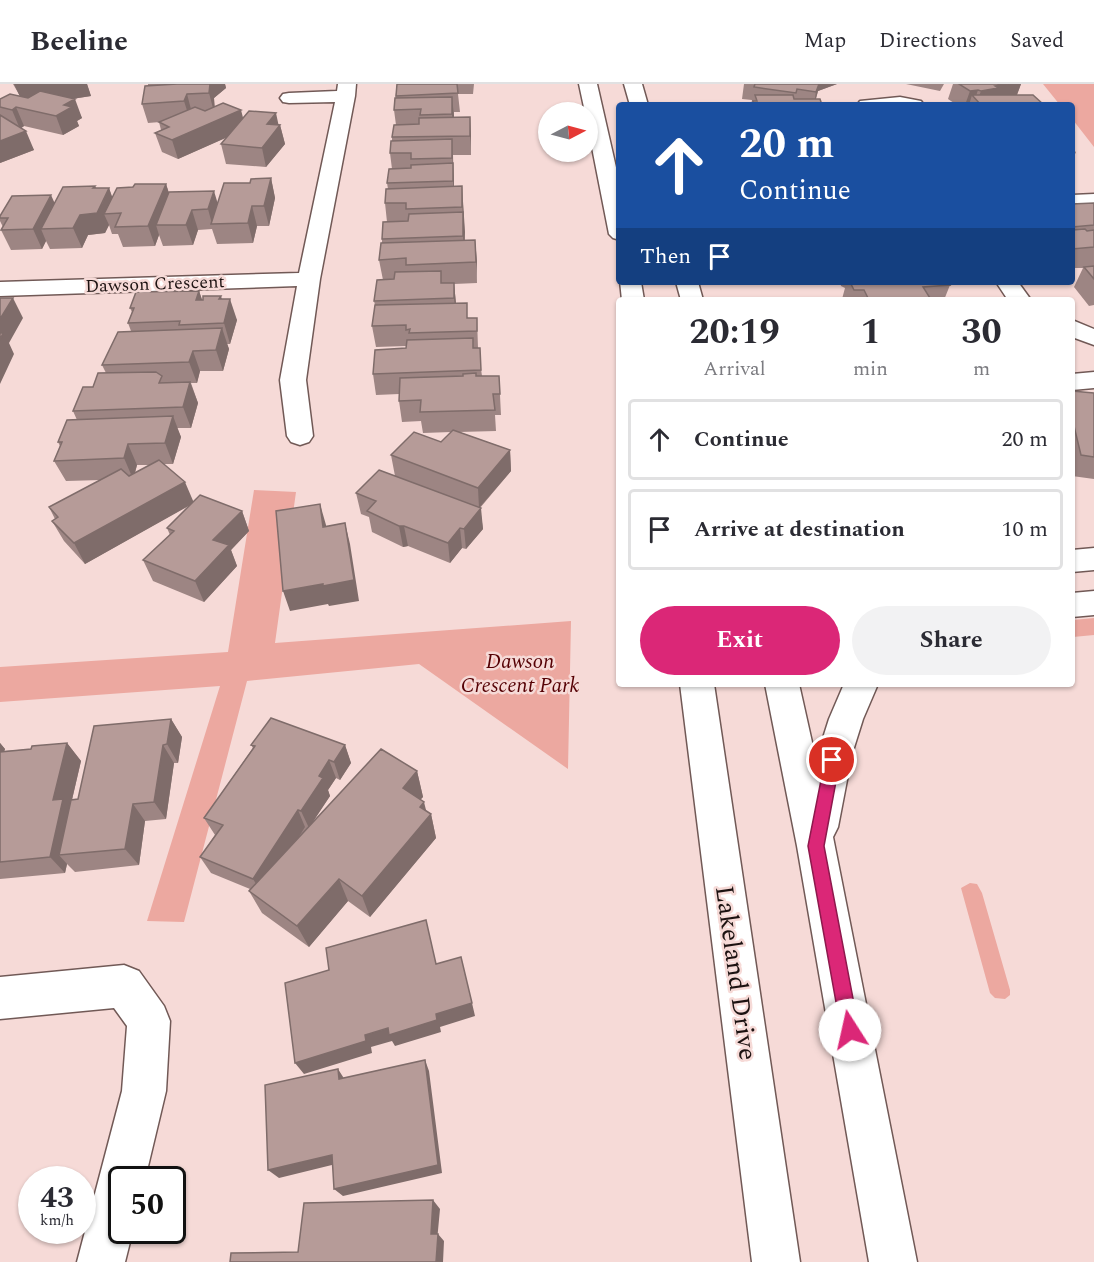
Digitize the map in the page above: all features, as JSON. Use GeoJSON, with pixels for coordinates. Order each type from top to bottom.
{"type":"FeatureCollection","features":[{"type":"Feature","properties":{"kind":"street"},"geometry":{"type":"LineString","coordinates":[[588,84],[616,215]]}},
{"type":"Feature","properties":{"kind":"street"},"geometry":{"type":"LineString","coordinates":[[633,84],[638,102]]}},
{"type":"Feature","properties":{"kind":"street"},"geometry":{"type":"LineString","coordinates":[[289,98],[347,90],[309,279],[294,380],[300,436]]}},
{"type":"Feature","properties":{"kind":"street"},"geometry":{"type":"LineString","coordinates":[[1075,201],[1094,200]]}},
{"type":"Feature","properties":{"kind":"street","name":"Dawson Crescent"},"geometry":{"type":"LineString","coordinates":[[0,289],[309,279]]}},
{"type":"Feature","properties":{"kind":"street"},"geometry":{"type":"LineString","coordinates":[[1075,328],[1094,338]]}},
{"type":"Feature","properties":{"kind":"street"},"geometry":{"type":"LineString","coordinates":[[1075,382],[1094,380]]}},
{"type":"Feature","properties":{"kind":"street"},"geometry":{"type":"LineString","coordinates":[[1075,561],[1094,559]]}},
{"type":"Feature","properties":{"kind":"street"},"geometry":{"type":"LineString","coordinates":[[1075,605],[1094,603]]}},
{"type":"Feature","properties":{"kind":"street","name":"Lakeland Drive"},"geometry":{"type":"LineString","coordinates":[[697,687],[776,1262]]}},
{"type":"Feature","properties":{"kind":"street"},"geometry":{"type":"LineString","coordinates":[[783,687],[816,846],[893,1262]]}},
{"type":"Feature","properties":{"kind":"street"},"geometry":{"type":"LineString","coordinates":[[816,846],[827,778],[842,725],[860,687]]}},
{"type":"Feature","properties":{"kind":"street"},"geometry":{"type":"LineString","coordinates":[[0,998],[124,986],[148,1021],[144,1091],[125,1166]]}},
{"type":"Feature","properties":{"kind":"street"},"geometry":{"type":"LineString","coordinates":[[102,1262],[108,1237]]}},
{"type":"Feature","properties":{"kind":"green space"},"geometry":{"type":"Polygon","coordinates":[[[1043,84],[1094,84],[1094,147],[1075,123],[1075,102],[1058,102],[1043,84]]]}},
{"type":"Feature","properties":{"kind":"green space","name":"Dawson Crescent Park"},"geometry":{"type":"Polygon","coordinates":[[[254,490],[296,492],[275,643],[571,621],[568,769],[419,664],[247,681],[184,922],[147,921],[220,686],[0,702],[0,667],[228,652],[254,490]]]}},
{"type":"Feature","properties":{"kind":"green space"},"geometry":{"type":"Polygon","coordinates":[[[1094,618],[1094,635],[1075,637],[1075,620],[1094,618]]]}},
{"type":"Feature","properties":{"kind":"green space"},"geometry":{"type":"Polygon","coordinates":[[[970,883],[977,884],[982,893],[1010,990],[1010,995],[1005,999],[995,998],[990,993],[961,888],[970,883]]]}},
{"type":"Feature","properties":{"kind":"building"},"geometry":{"type":"Polygon","coordinates":[[[210,84],[209,93],[187,94],[184,101],[142,104],[145,86],[210,84]]]}},
{"type":"Feature","properties":{"kind":"building"},"geometry":{"type":"Polygon","coordinates":[[[397,84],[457,84],[458,93],[396,96],[397,84]]]}},
{"type":"Feature","properties":{"kind":"building"},"geometry":{"type":"Polygon","coordinates":[[[755,84],[819,84],[816,92],[797,89],[796,93],[754,87],[755,84]]]}},
{"type":"Feature","properties":{"kind":"building"},"geometry":{"type":"Polygon","coordinates":[[[959,84],[1008,84],[995,86],[998,88],[970,91],[959,84]]]}},
{"type":"Feature","properties":{"kind":"building"},"geometry":{"type":"Polygon","coordinates":[[[40,91],[75,99],[64,105],[72,107],[56,116],[16,107],[12,110],[0,107],[0,99],[10,94],[28,98],[40,91]]]}},
{"type":"Feature","properties":{"kind":"building"},"geometry":{"type":"Polygon","coordinates":[[[755,95],[793,95],[794,99],[820,99],[821,102],[753,101],[757,101],[755,95]]]}},
{"type":"Feature","properties":{"kind":"building"},"geometry":{"type":"Polygon","coordinates":[[[972,95],[1033,95],[1041,102],[978,102],[972,95]]]}},
{"type":"Feature","properties":{"kind":"building"},"geometry":{"type":"Polygon","coordinates":[[[452,97],[452,114],[420,115],[421,109],[394,110],[395,98],[452,97]]]}},
{"type":"Feature","properties":{"kind":"building"},"geometry":{"type":"Polygon","coordinates":[[[223,103],[241,110],[172,140],[155,133],[169,127],[159,122],[195,107],[205,111],[223,103]]]}},
{"type":"Feature","properties":{"kind":"building"},"geometry":{"type":"Polygon","coordinates":[[[249,111],[276,113],[267,124],[280,125],[262,148],[221,144],[249,111]]]}},
{"type":"Feature","properties":{"kind":"building"},"geometry":{"type":"Polygon","coordinates":[[[0,115],[26,131],[0,141],[0,115]]]}},
{"type":"Feature","properties":{"kind":"building"},"geometry":{"type":"Polygon","coordinates":[[[470,117],[470,136],[392,137],[394,125],[419,124],[419,118],[470,117]]]}},
{"type":"Feature","properties":{"kind":"building"},"geometry":{"type":"Polygon","coordinates":[[[452,139],[452,158],[411,159],[411,153],[390,153],[391,141],[452,139]]]}},
{"type":"Feature","properties":{"kind":"building"},"geometry":{"type":"Polygon","coordinates":[[[453,163],[453,181],[387,183],[389,169],[411,168],[411,165],[453,163]]]}},
{"type":"Feature","properties":{"kind":"building"},"geometry":{"type":"Polygon","coordinates":[[[271,178],[264,206],[252,206],[248,223],[211,224],[224,183],[250,183],[251,179],[271,178]]]}},
{"type":"Feature","properties":{"kind":"building"},"geometry":{"type":"Polygon","coordinates":[[[135,184],[166,184],[148,226],[115,227],[121,213],[104,214],[117,188],[133,187],[135,184]]]}},
{"type":"Feature","properties":{"kind":"building"},"geometry":{"type":"Polygon","coordinates":[[[95,186],[93,188],[109,188],[97,213],[80,215],[73,228],[41,229],[63,187],[95,186]]]}},
{"type":"Feature","properties":{"kind":"building"},"geometry":{"type":"Polygon","coordinates":[[[462,186],[462,207],[406,209],[406,203],[385,203],[386,189],[462,186]]]}},
{"type":"Feature","properties":{"kind":"building"},"geometry":{"type":"Polygon","coordinates":[[[214,191],[208,209],[192,210],[186,225],[156,225],[169,192],[214,191]]]}},
{"type":"Feature","properties":{"kind":"building"},"geometry":{"type":"Polygon","coordinates":[[[51,195],[33,229],[1,230],[8,218],[0,218],[0,216],[12,196],[51,195]]]}},
{"type":"Feature","properties":{"kind":"building"},"geometry":{"type":"Polygon","coordinates":[[[1094,203],[1094,225],[1075,227],[1075,204],[1094,203]]]}},
{"type":"Feature","properties":{"kind":"building"},"geometry":{"type":"Polygon","coordinates":[[[463,212],[463,236],[382,239],[383,222],[408,221],[409,214],[463,212]]]}},
{"type":"Feature","properties":{"kind":"building"},"geometry":{"type":"Polygon","coordinates":[[[1075,230],[1094,230],[1094,247],[1075,249],[1075,230]]]}},
{"type":"Feature","properties":{"kind":"building"},"geometry":{"type":"Polygon","coordinates":[[[475,240],[476,262],[406,265],[406,258],[379,260],[381,243],[475,240]]]}},
{"type":"Feature","properties":{"kind":"building"},"geometry":{"type":"Polygon","coordinates":[[[1094,266],[1094,279],[1084,267],[1094,266]]]}},
{"type":"Feature","properties":{"kind":"building"},"geometry":{"type":"Polygon","coordinates":[[[441,271],[441,283],[454,283],[454,298],[374,301],[377,280],[394,279],[395,272],[441,271]]]}},
{"type":"Feature","properties":{"kind":"building"},"geometry":{"type":"Polygon","coordinates":[[[852,285],[950,285],[923,287],[929,297],[868,297],[864,290],[854,290],[852,285]]]}},
{"type":"Feature","properties":{"kind":"building"},"geometry":{"type":"Polygon","coordinates":[[[199,291],[196,300],[203,300],[203,296],[221,296],[219,299],[230,299],[224,323],[179,325],[180,321],[128,323],[134,308],[130,308],[136,292],[199,291]]]}},
{"type":"Feature","properties":{"kind":"building"},"geometry":{"type":"Polygon","coordinates":[[[0,298],[13,298],[0,319],[0,298]]]}},
{"type":"Feature","properties":{"kind":"building"},"geometry":{"type":"Polygon","coordinates":[[[467,303],[467,318],[477,318],[477,331],[409,333],[410,329],[406,330],[406,325],[372,326],[375,305],[467,303]]]}},
{"type":"Feature","properties":{"kind":"building"},"geometry":{"type":"Polygon","coordinates":[[[222,328],[216,350],[193,351],[189,362],[102,365],[118,332],[222,328]]]}},
{"type":"Feature","properties":{"kind":"building"},"geometry":{"type":"Polygon","coordinates":[[[473,338],[473,348],[480,348],[481,370],[373,374],[375,350],[406,348],[407,340],[473,338]]]}},
{"type":"Feature","properties":{"kind":"building"},"geometry":{"type":"Polygon","coordinates":[[[156,372],[162,376],[159,383],[190,382],[183,407],[73,411],[83,387],[93,387],[98,373],[156,372]]]}},
{"type":"Feature","properties":{"kind":"building"},"geometry":{"type":"Polygon","coordinates":[[[476,373],[476,376],[499,376],[500,394],[493,394],[495,410],[420,412],[421,400],[399,401],[400,378],[463,376],[463,374],[476,373]]]}},
{"type":"Feature","properties":{"kind":"building"},"geometry":{"type":"Polygon","coordinates":[[[1075,391],[1094,393],[1094,457],[1081,455],[1075,430],[1075,391]]]}},
{"type":"Feature","properties":{"kind":"building"},"geometry":{"type":"Polygon","coordinates":[[[173,416],[165,443],[128,444],[124,458],[54,461],[62,442],[58,442],[67,420],[173,416]]]}},
{"type":"Feature","properties":{"kind":"building"},"geometry":{"type":"Polygon","coordinates":[[[453,430],[510,450],[478,488],[391,455],[414,432],[441,442],[453,430]]]}},
{"type":"Feature","properties":{"kind":"building"},"geometry":{"type":"Polygon","coordinates":[[[159,460],[185,482],[74,543],[52,521],[58,517],[49,507],[121,469],[129,476],[159,460]]]}},
{"type":"Feature","properties":{"kind":"building"},"geometry":{"type":"Polygon","coordinates":[[[379,470],[481,508],[464,529],[460,528],[448,543],[399,526],[367,511],[376,501],[356,493],[379,470]]]}},
{"type":"Feature","properties":{"kind":"building"},"geometry":{"type":"Polygon","coordinates":[[[200,495],[242,511],[213,540],[229,545],[195,581],[143,560],[174,531],[167,528],[200,495]]]}},
{"type":"Feature","properties":{"kind":"building"},"geometry":{"type":"Polygon","coordinates":[[[320,504],[323,527],[345,523],[354,580],[283,591],[276,511],[320,504]]]}},
{"type":"Feature","properties":{"kind":"building"},"geometry":{"type":"Polygon","coordinates":[[[271,718],[345,745],[334,762],[329,760],[319,776],[323,778],[301,811],[298,810],[253,879],[200,857],[223,825],[204,818],[255,746],[251,745],[271,718]]]}},
{"type":"Feature","properties":{"kind":"building"},"geometry":{"type":"Polygon","coordinates":[[[171,719],[167,744],[163,745],[154,802],[133,804],[125,849],[59,855],[71,800],[78,799],[94,726],[171,719]]]}},
{"type":"Feature","properties":{"kind":"building"},"geometry":{"type":"Polygon","coordinates":[[[67,743],[53,800],[63,799],[50,857],[0,862],[0,752],[67,743]]]}},
{"type":"Feature","properties":{"kind":"building"},"geometry":{"type":"Polygon","coordinates":[[[381,749],[417,771],[403,788],[424,802],[420,807],[431,814],[362,896],[339,879],[297,926],[249,891],[381,749]]]}},
{"type":"Feature","properties":{"kind":"building"},"geometry":{"type":"Polygon","coordinates":[[[426,920],[436,964],[461,957],[472,1003],[436,1014],[437,1020],[389,1035],[388,1028],[365,1035],[366,1041],[295,1063],[285,983],[329,970],[326,948],[426,920]]]}},
{"type":"Feature","properties":{"kind":"building"},"geometry":{"type":"Polygon","coordinates":[[[425,1060],[438,1165],[334,1189],[332,1155],[268,1170],[265,1085],[338,1069],[339,1079],[425,1060]]]}},
{"type":"Feature","properties":{"kind":"building"},"geometry":{"type":"Polygon","coordinates":[[[433,1200],[431,1234],[438,1234],[436,1262],[230,1262],[231,1253],[298,1252],[304,1203],[433,1200]]]}},
{"type":"Feature","properties":{"kind":"route"},"geometry":{"type":"LineString","coordinates":[[832,760],[816,846],[850,1030]]}}]}
